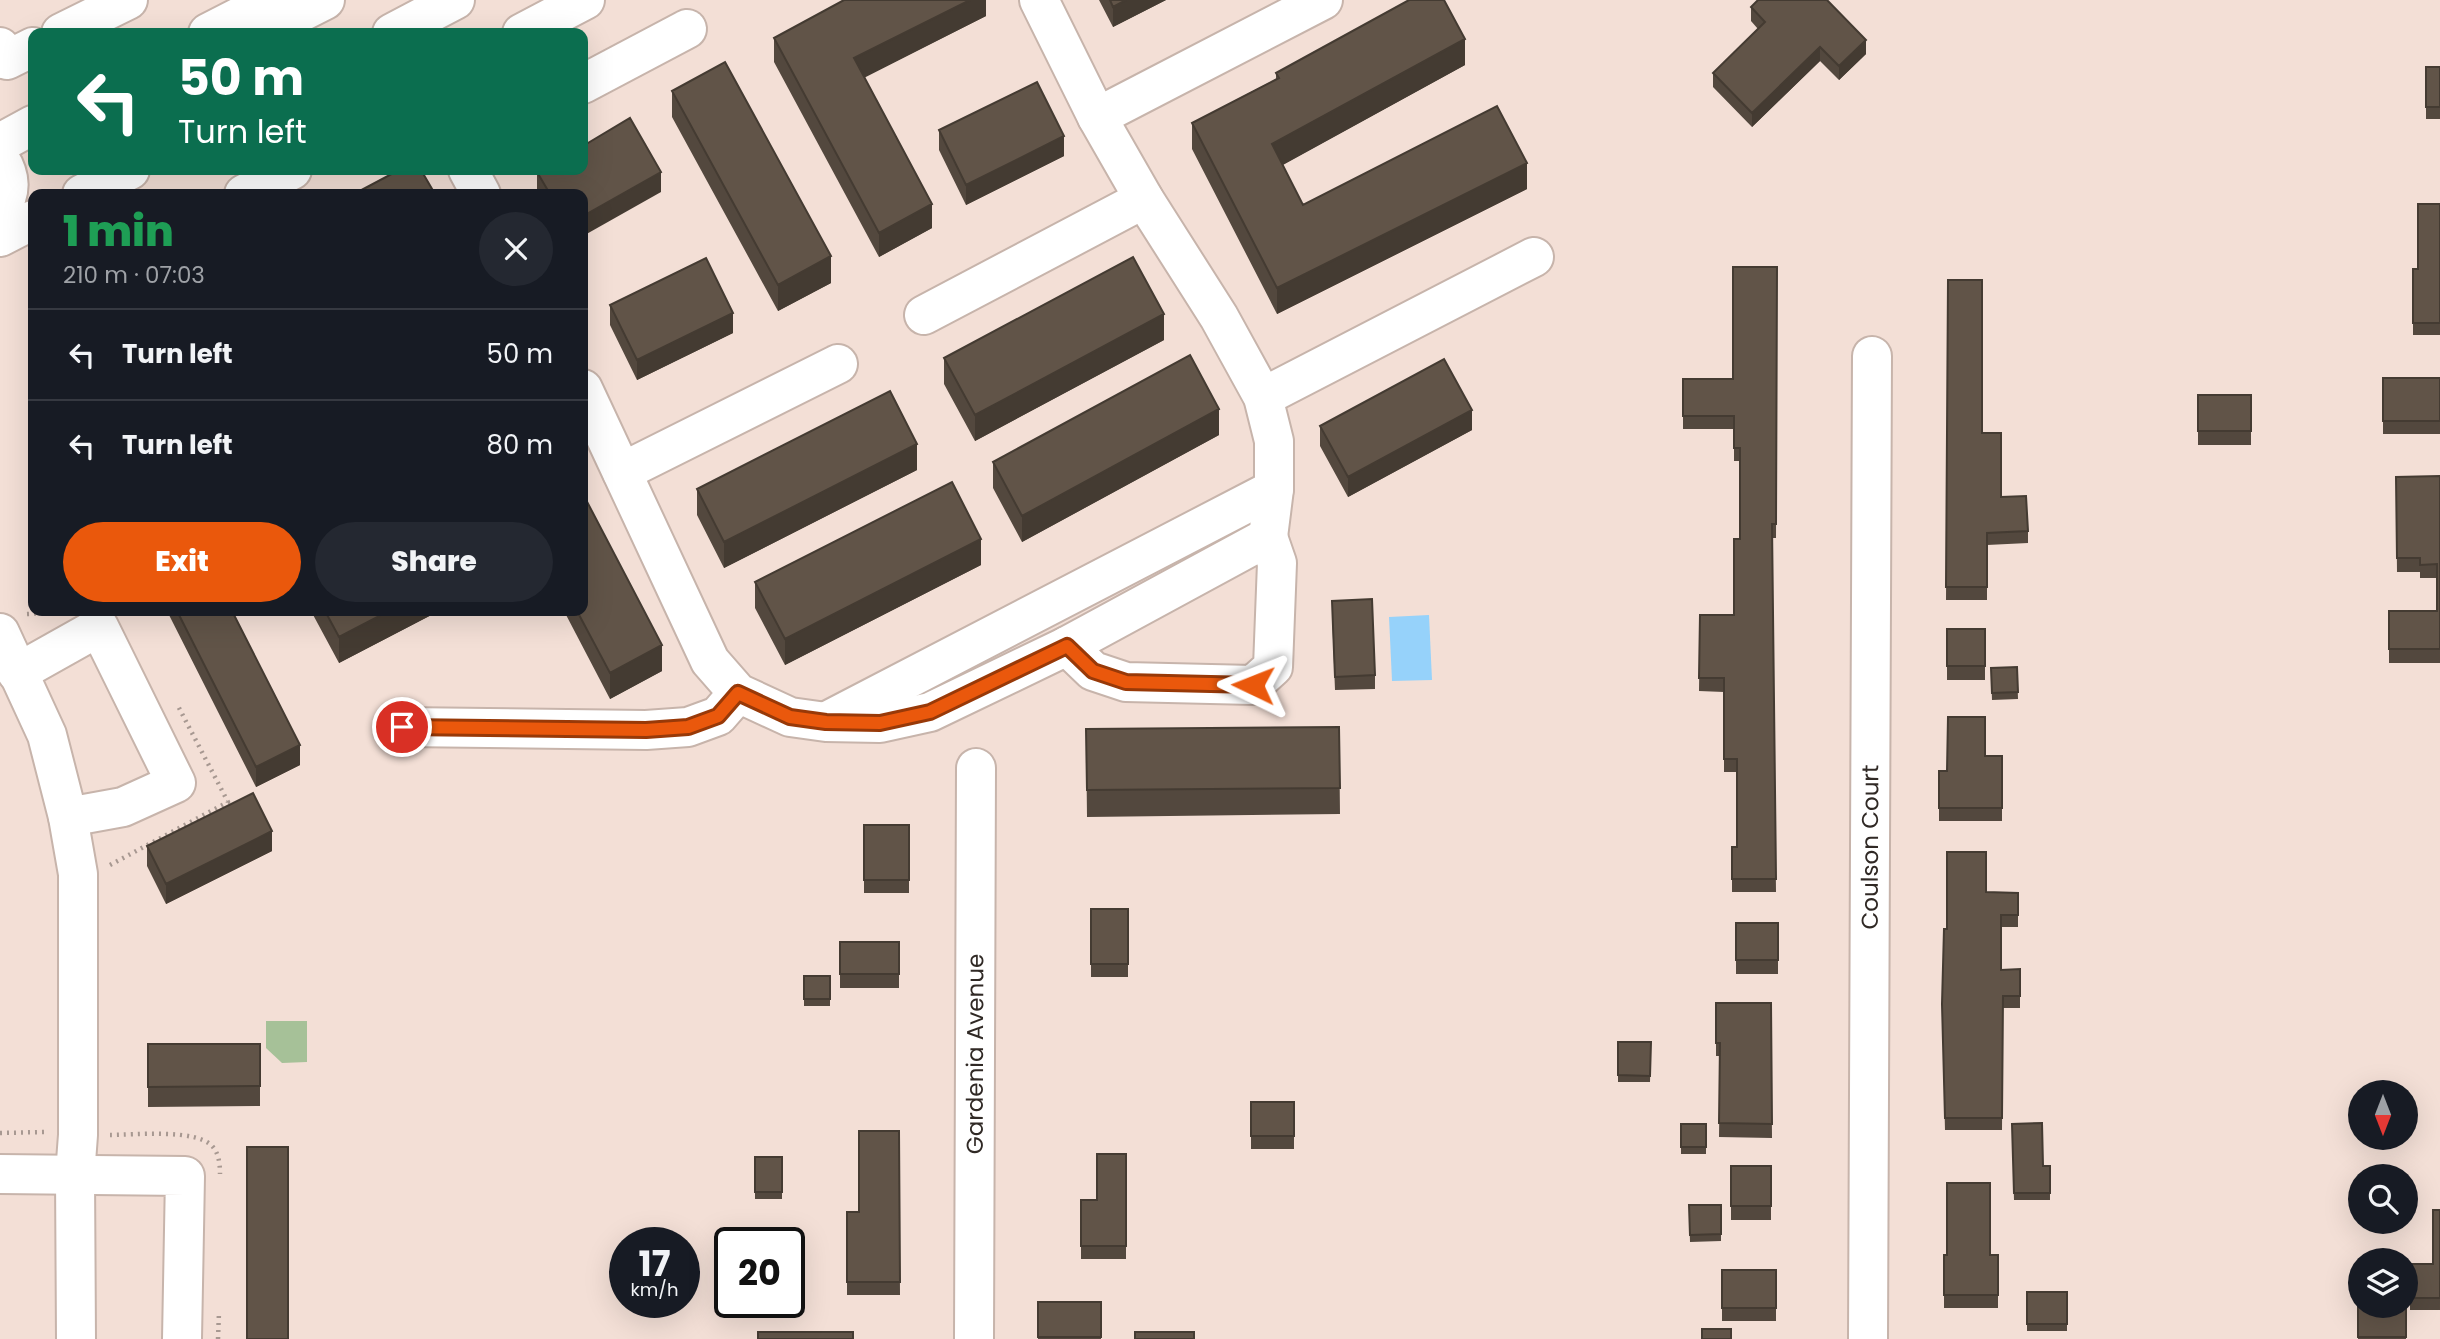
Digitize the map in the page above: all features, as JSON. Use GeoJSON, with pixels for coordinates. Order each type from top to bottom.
{"type":"FeatureCollection","features":[{"type":"Feature","properties":{"kind":"street"},"geometry":{"type":"LineString","coordinates":[[71,28],[128,0]]}},
{"type":"Feature","properties":{"kind":"street"},"geometry":{"type":"LineString","coordinates":[[218,28],[272,0]]}},
{"type":"Feature","properties":{"kind":"street"},"geometry":{"type":"LineString","coordinates":[[270,28],[325,0]]}},
{"type":"Feature","properties":{"kind":"street"},"geometry":{"type":"LineString","coordinates":[[402,28],[455,0]]}},
{"type":"Feature","properties":{"kind":"street"},"geometry":{"type":"LineString","coordinates":[[532,28],[585,0]]}},
{"type":"Feature","properties":{"kind":"street"},"geometry":{"type":"LineString","coordinates":[[1039,0],[1097,117],[1143,199],[1219,317],[1263,397],[1274,441],[1274,489],[1268,537],[1277,563],[1273,667],[1253,685],[1126,682],[1093,671],[1067,646]]}},
{"type":"Feature","properties":{"kind":"street"},"geometry":{"type":"LineString","coordinates":[[1097,117],[1323,0]]}},
{"type":"Feature","properties":{"kind":"street"},"geometry":{"type":"LineString","coordinates":[[588,81],[687,29]]}},
{"type":"Feature","properties":{"kind":"street"},"geometry":{"type":"LineString","coordinates":[[0,47],[7,60],[28,50]]}},
{"type":"Feature","properties":{"kind":"street"},"geometry":{"type":"LineString","coordinates":[[0,143],[28,128]]}},
{"type":"Feature","properties":{"kind":"street"},"geometry":{"type":"LineString","coordinates":[[0,159],[6,168],[9,184],[8,198],[0,209]]}},
{"type":"Feature","properties":{"kind":"street"},"geometry":{"type":"LineString","coordinates":[[90,189],[110,175]]}},
{"type":"Feature","properties":{"kind":"street"},"geometry":{"type":"LineString","coordinates":[[254,189],[282,175]]}},
{"type":"Feature","properties":{"kind":"street"},"geometry":{"type":"LineString","coordinates":[[924,315],[1143,199]]}},
{"type":"Feature","properties":{"kind":"street"},"geometry":{"type":"LineString","coordinates":[[0,237],[28,223]]}},
{"type":"Feature","properties":{"kind":"street"},"geometry":{"type":"LineString","coordinates":[[1263,397],[1535,257]]}},
{"type":"Feature","properties":{"kind":"street","name":"Coulson Court"},"geometry":{"type":"LineString","coordinates":[[1868,1339],[1872,356]]}},
{"type":"Feature","properties":{"kind":"street"},"geometry":{"type":"LineString","coordinates":[[622,472],[838,364]]}},
{"type":"Feature","properties":{"kind":"street"},"geometry":{"type":"LineString","coordinates":[[588,401],[710,661],[738,693],[790,717],[826,722],[880,723],[930,712],[1067,646],[1268,537]]}},
{"type":"Feature","properties":{"kind":"street"},"geometry":{"type":"LineString","coordinates":[[826,722],[1274,489]]}},
{"type":"Feature","properties":{"kind":"street"},"geometry":{"type":"LineString","coordinates":[[68,817],[123,807],[176,783],[99,627],[6,650],[47,735],[68,817],[78,874],[76,1339]]}},
{"type":"Feature","properties":{"kind":"street"},"geometry":{"type":"LineString","coordinates":[[402,727],[646,730],[688,727],[718,716],[738,693]]}},
{"type":"Feature","properties":{"kind":"street","name":"Gardenia Avenue"},"geometry":{"type":"LineString","coordinates":[[974,1339],[976,768]]}},
{"type":"Feature","properties":{"kind":"street"},"geometry":{"type":"LineString","coordinates":[[0,1174],[184,1176],[182,1339]]}},
{"type":"Feature","properties":{"kind":"path"},"geometry":{"type":"LineString","coordinates":[[0,1133],[44,1134],[45,1121]]}},
{"type":"Feature","properties":{"kind":"green space"},"geometry":{"type":"Polygon","coordinates":[[[266,1021],[307,1021],[307,1062],[282,1063],[266,1048],[266,1021]]]}},
{"type":"Feature","properties":{"kind":"water"},"geometry":{"type":"Polygon","coordinates":[[[1429,615],[1432,680],[1392,681],[1389,617],[1429,615]]]}},
{"type":"Feature","properties":{"kind":"building"},"geometry":{"type":"Polygon","coordinates":[[[844,0],[970,0],[854,58],[932,204],[879,233],[774,38],[844,0]]]}},
{"type":"Feature","properties":{"kind":"building"},"geometry":{"type":"Polygon","coordinates":[[[1110,0],[1126,0],[1113,7],[1110,0]]]}},
{"type":"Feature","properties":{"kind":"building"},"geometry":{"type":"Polygon","coordinates":[[[1409,0],[1444,0],[1465,39],[1272,144],[1303,205],[1497,106],[1527,163],[1277,288],[1192,123],[1279,78],[1276,73],[1409,0]]]}},
{"type":"Feature","properties":{"kind":"building"},"geometry":{"type":"Polygon","coordinates":[[[1758,0],[1827,0],[1866,40],[1839,66],[1820,47],[1752,113],[1713,73],[1765,22],[1751,7],[1758,0]]]}},
{"type":"Feature","properties":{"kind":"building"},"geometry":{"type":"Polygon","coordinates":[[[725,62],[831,256],[778,285],[672,91],[725,62]]]}},
{"type":"Feature","properties":{"kind":"building"},"geometry":{"type":"Polygon","coordinates":[[[2426,67],[2440,67],[2440,107],[2426,107],[2426,67]]]}},
{"type":"Feature","properties":{"kind":"building"},"geometry":{"type":"Polygon","coordinates":[[[1037,82],[1064,136],[966,185],[939,130],[1037,82]]]}},
{"type":"Feature","properties":{"kind":"building"},"geometry":{"type":"Polygon","coordinates":[[[630,118],[661,172],[588,213],[588,189],[547,189],[539,175],[588,175],[588,143],[630,118]]]}},
{"type":"Feature","properties":{"kind":"building"},"geometry":{"type":"Polygon","coordinates":[[[390,175],[424,175],[432,189],[363,189],[390,175]]]}},
{"type":"Feature","properties":{"kind":"building"},"geometry":{"type":"Polygon","coordinates":[[[2418,204],[2440,204],[2440,323],[2413,323],[2413,269],[2418,269],[2418,204]]]}},
{"type":"Feature","properties":{"kind":"building"},"geometry":{"type":"Polygon","coordinates":[[[1133,257],[1164,314],[975,415],[944,358],[1133,257]]]}},
{"type":"Feature","properties":{"kind":"building"},"geometry":{"type":"Polygon","coordinates":[[[706,258],[733,313],[637,360],[610,305],[706,258]]]}},
{"type":"Feature","properties":{"kind":"building"},"geometry":{"type":"Polygon","coordinates":[[[1733,267],[1777,267],[1776,524],[1772,524],[1776,879],[1732,879],[1732,847],[1737,847],[1737,759],[1724,759],[1724,678],[1699,678],[1700,615],[1734,615],[1734,539],[1740,539],[1740,448],[1734,448],[1734,416],[1683,416],[1683,379],[1733,379],[1733,267]]]}},
{"type":"Feature","properties":{"kind":"building"},"geometry":{"type":"Polygon","coordinates":[[[1948,280],[1982,280],[1982,433],[2001,433],[2001,497],[2026,496],[2028,531],[1987,533],[1987,587],[1946,587],[1948,280]]]}},
{"type":"Feature","properties":{"kind":"building"},"geometry":{"type":"Polygon","coordinates":[[[1190,355],[1219,409],[1022,516],[993,462],[1190,355]]]}},
{"type":"Feature","properties":{"kind":"building"},"geometry":{"type":"Polygon","coordinates":[[[1444,359],[1472,410],[1348,477],[1320,426],[1444,359]]]}},
{"type":"Feature","properties":{"kind":"building"},"geometry":{"type":"Polygon","coordinates":[[[2383,378],[2440,378],[2440,421],[2383,421],[2383,378]]]}},
{"type":"Feature","properties":{"kind":"building"},"geometry":{"type":"Polygon","coordinates":[[[890,391],[917,444],[724,542],[697,489],[890,391]]]}},
{"type":"Feature","properties":{"kind":"building"},"geometry":{"type":"Polygon","coordinates":[[[2198,395],[2251,395],[2251,431],[2198,431],[2198,395]]]}},
{"type":"Feature","properties":{"kind":"building"},"geometry":{"type":"Polygon","coordinates":[[[2440,476],[2440,649],[2389,649],[2389,611],[2437,611],[2437,564],[2420,565],[2420,558],[2397,558],[2396,477],[2440,476]]]}},
{"type":"Feature","properties":{"kind":"building"},"geometry":{"type":"Polygon","coordinates":[[[952,482],[981,539],[785,639],[755,582],[952,482]]]}},
{"type":"Feature","properties":{"kind":"building"},"geometry":{"type":"Polygon","coordinates":[[[588,504],[662,645],[610,673],[580,616],[588,616],[588,504]]]}},
{"type":"Feature","properties":{"kind":"building"},"geometry":{"type":"Polygon","coordinates":[[[1372,599],[1375,675],[1335,677],[1332,601],[1372,599]]]}},
{"type":"Feature","properties":{"kind":"building"},"geometry":{"type":"Polygon","coordinates":[[[180,616],[235,616],[300,745],[256,767],[180,616]]]}},
{"type":"Feature","properties":{"kind":"building"},"geometry":{"type":"Polygon","coordinates":[[[328,616],[379,616],[339,637],[328,616]]]}},
{"type":"Feature","properties":{"kind":"building"},"geometry":{"type":"Polygon","coordinates":[[[1947,629],[1985,629],[1985,666],[1947,666],[1947,629]]]}},
{"type":"Feature","properties":{"kind":"building"},"geometry":{"type":"Polygon","coordinates":[[[2017,667],[2018,692],[1992,693],[1991,668],[2017,667]]]}},
{"type":"Feature","properties":{"kind":"building"},"geometry":{"type":"Polygon","coordinates":[[[1948,717],[1985,717],[1985,756],[2002,756],[2002,808],[1939,808],[1939,771],[1947,771],[1948,717]]]}},
{"type":"Feature","properties":{"kind":"building"},"geometry":{"type":"Polygon","coordinates":[[[1339,727],[1340,788],[1087,790],[1086,729],[1339,727]]]}},
{"type":"Feature","properties":{"kind":"building"},"geometry":{"type":"Polygon","coordinates":[[[253,793],[272,831],[166,884],[147,846],[253,793]]]}},
{"type":"Feature","properties":{"kind":"building"},"geometry":{"type":"Polygon","coordinates":[[[864,825],[909,825],[909,880],[864,880],[864,825]]]}},
{"type":"Feature","properties":{"kind":"building"},"geometry":{"type":"Polygon","coordinates":[[[1947,852],[1986,852],[1986,892],[2018,893],[2018,915],[2001,915],[2001,970],[2020,969],[2020,996],[2003,996],[2002,1118],[1945,1118],[1942,1004],[1944,929],[1947,929],[1947,852]]]}},
{"type":"Feature","properties":{"kind":"building"},"geometry":{"type":"Polygon","coordinates":[[[1091,909],[1128,909],[1128,964],[1091,964],[1091,909]]]}},
{"type":"Feature","properties":{"kind":"building"},"geometry":{"type":"Polygon","coordinates":[[[1736,923],[1778,923],[1778,960],[1736,960],[1736,923]]]}},
{"type":"Feature","properties":{"kind":"building"},"geometry":{"type":"Polygon","coordinates":[[[840,942],[899,942],[899,974],[840,974],[840,942]]]}},
{"type":"Feature","properties":{"kind":"building"},"geometry":{"type":"Polygon","coordinates":[[[804,976],[830,976],[830,999],[804,999],[804,976]]]}},
{"type":"Feature","properties":{"kind":"building"},"geometry":{"type":"Polygon","coordinates":[[[1716,1003],[1771,1003],[1772,1124],[1719,1123],[1720,1043],[1716,1043],[1716,1003]]]}},
{"type":"Feature","properties":{"kind":"building"},"geometry":{"type":"Polygon","coordinates":[[[1618,1042],[1651,1042],[1650,1076],[1618,1075],[1618,1042]]]}},
{"type":"Feature","properties":{"kind":"building"},"geometry":{"type":"Polygon","coordinates":[[[148,1044],[260,1044],[260,1086],[148,1087],[148,1044]]]}},
{"type":"Feature","properties":{"kind":"building"},"geometry":{"type":"Polygon","coordinates":[[[1251,1102],[1294,1102],[1294,1136],[1251,1136],[1251,1102]]]}},
{"type":"Feature","properties":{"kind":"building"},"geometry":{"type":"Polygon","coordinates":[[[2042,1123],[2043,1166],[2050,1166],[2050,1193],[2014,1193],[2012,1124],[2042,1123]]]}},
{"type":"Feature","properties":{"kind":"building"},"geometry":{"type":"Polygon","coordinates":[[[1681,1124],[1706,1124],[1706,1147],[1681,1147],[1681,1124]]]}},
{"type":"Feature","properties":{"kind":"building"},"geometry":{"type":"Polygon","coordinates":[[[859,1131],[899,1131],[900,1282],[847,1282],[847,1212],[859,1212],[859,1131]]]}},
{"type":"Feature","properties":{"kind":"building"},"geometry":{"type":"Polygon","coordinates":[[[247,1147],[288,1147],[288,1339],[247,1339],[247,1147]]]}},
{"type":"Feature","properties":{"kind":"building"},"geometry":{"type":"Polygon","coordinates":[[[1097,1154],[1126,1154],[1126,1246],[1081,1246],[1081,1200],[1097,1200],[1097,1154]]]}},
{"type":"Feature","properties":{"kind":"building"},"geometry":{"type":"Polygon","coordinates":[[[755,1157],[782,1157],[782,1192],[755,1192],[755,1157]]]}},
{"type":"Feature","properties":{"kind":"building"},"geometry":{"type":"Polygon","coordinates":[[[1731,1166],[1771,1166],[1771,1206],[1731,1206],[1731,1166]]]}},
{"type":"Feature","properties":{"kind":"building"},"geometry":{"type":"Polygon","coordinates":[[[1947,1183],[1990,1183],[1990,1255],[1998,1255],[1998,1295],[1944,1295],[1947,1183]]]}},
{"type":"Feature","properties":{"kind":"building"},"geometry":{"type":"Polygon","coordinates":[[[1689,1205],[1721,1205],[1721,1234],[1690,1235],[1689,1205]]]}},
{"type":"Feature","properties":{"kind":"building"},"geometry":{"type":"Polygon","coordinates":[[[2433,1210],[2440,1210],[2440,1298],[2418,1298],[2418,1264],[2433,1264],[2433,1210]]]}},
{"type":"Feature","properties":{"kind":"building"},"geometry":{"type":"Polygon","coordinates":[[[1722,1270],[1776,1270],[1776,1308],[1722,1308],[1722,1270]]]}},
{"type":"Feature","properties":{"kind":"building"},"geometry":{"type":"Polygon","coordinates":[[[2027,1292],[2067,1292],[2067,1324],[2027,1324],[2027,1292]]]}},
{"type":"Feature","properties":{"kind":"building"},"geometry":{"type":"Polygon","coordinates":[[[1038,1302],[1101,1302],[1101,1337],[1038,1337],[1038,1302]]]}},
{"type":"Feature","properties":{"kind":"building"},"geometry":{"type":"Polygon","coordinates":[[[2358,1318],[2406,1318],[2406,1337],[2358,1337],[2358,1318]]]}},
{"type":"Feature","properties":{"kind":"building"},"geometry":{"type":"Polygon","coordinates":[[[1702,1329],[1731,1329],[1731,1339],[1702,1339],[1702,1329]]]}},
{"type":"Feature","properties":{"kind":"building"},"geometry":{"type":"Polygon","coordinates":[[[758,1332],[853,1332],[853,1339],[758,1339],[758,1332]]]}},
{"type":"Feature","properties":{"kind":"building"},"geometry":{"type":"Polygon","coordinates":[[[1135,1332],[1194,1332],[1194,1339],[1135,1339],[1135,1332]]]}},
{"type":"Feature","properties":{"kind":"route"},"geometry":{"type":"LineString","coordinates":[[402,727],[646,730],[688,727],[718,716],[738,693],[790,717],[826,722],[880,723],[930,712],[1067,646],[1093,671],[1126,682],[1253,685]]}}]}
